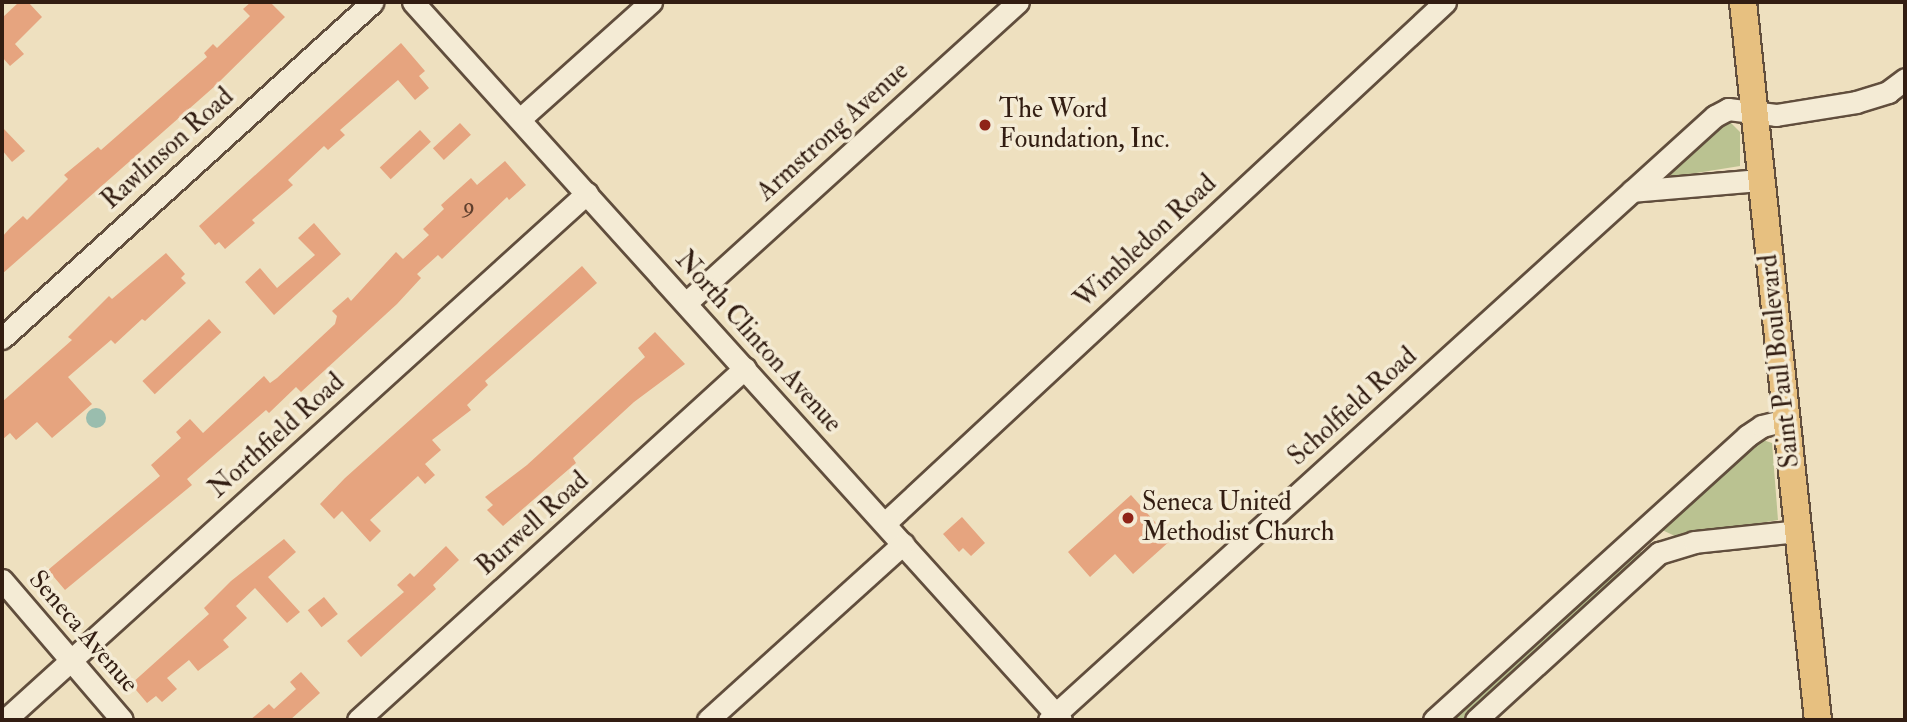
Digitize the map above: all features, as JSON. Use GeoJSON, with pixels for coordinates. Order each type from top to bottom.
{"type":"FeatureCollection","features":[{"type":"Feature","properties":{"kind":"main road","name":"Saint Paul Boulevard"},"geometry":{"type":"LineString","coordinates":[[1743,2],[1818,720]]}},
{"type":"Feature","properties":{"kind":"street","name":"Rawlinson Road"},"geometry":{"type":"LineString","coordinates":[[2,338],[372,2]]}},
{"type":"Feature","properties":{"kind":"street","name":"North Clinton Avenue"},"geometry":{"type":"LineString","coordinates":[[413,2],[885,523],[1055,718]]}},
{"type":"Feature","properties":{"kind":"street"},"geometry":{"type":"LineString","coordinates":[[520,119],[651,2]]}},
{"type":"Feature","properties":{"kind":"street","name":"Armstrong Avenue"},"geometry":{"type":"LineString","coordinates":[[686,303],[1018,2]]}},
{"type":"Feature","properties":{"kind":"street","name":"Wimbledon Road"},"geometry":{"type":"LineString","coordinates":[[885,523],[1445,2]]}},
{"type":"Feature","properties":{"kind":"street","name":"Scholfield Road"},"geometry":{"type":"LineString","coordinates":[[1055,718],[1715,116],[1728,109],[1776,115],[1856,102],[1888,92],[1905,79]]}},
{"type":"Feature","properties":{"kind":"street"},"geometry":{"type":"LineString","coordinates":[[1632,191],[1761,180]]}},
{"type":"Feature","properties":{"kind":"street","name":"Northfield Road"},"geometry":{"type":"LineString","coordinates":[[5,720],[587,193]]}},
{"type":"Feature","properties":{"kind":"street","name":"Burwell Road"},"geometry":{"type":"LineString","coordinates":[[358,720],[745,368]]}},
{"type":"Feature","properties":{"kind":"street"},"geometry":{"type":"LineString","coordinates":[[1434,720],[1746,436],[1762,426],[1786,420]]}},
{"type":"Feature","properties":{"kind":"street"},"geometry":{"type":"LineString","coordinates":[[1476,720],[1659,553],[1693,542],[1798,531]]}},
{"type":"Feature","properties":{"kind":"street"},"geometry":{"type":"LineString","coordinates":[[1641,532],[1659,553]]}},
{"type":"Feature","properties":{"kind":"street"},"geometry":{"type":"LineString","coordinates":[[708,720],[903,544]]}},
{"type":"Feature","properties":{"kind":"street","name":"Seneca Avenue"},"geometry":{"type":"LineString","coordinates":[[2,580],[73,659],[122,720]]}},
{"type":"Feature","properties":{"kind":"green space"},"geometry":{"type":"Polygon","coordinates":[[[1725,123],[1731,123],[1740,132],[1740,166],[1671,177],[1671,171],[1725,123]]]}},
{"type":"Feature","properties":{"kind":"green space"},"geometry":{"type":"Polygon","coordinates":[[[1757,438],[1772,443],[1778,520],[1677,537],[1660,529],[1757,438]]]}},
{"type":"Feature","properties":{"kind":"green space"},"geometry":{"type":"Polygon","coordinates":[[[1636,549],[1642,553],[1638,563],[1465,720],[1445,720],[1636,549]]]}},
{"type":"Feature","properties":{"kind":"shaded area"},"geometry":{"type":"Polygon","coordinates":[[[96,408],[103,411],[106,418],[103,425],[96,428],[89,425],[86,418],[89,411],[96,408]]]}},
{"type":"Feature","properties":{"kind":"building"},"geometry":{"type":"Polygon","coordinates":[[[19,2],[28,2],[42,17],[15,44],[24,54],[10,66],[2,57],[2,18],[19,2]]]}},
{"type":"Feature","properties":{"kind":"building"},"geometry":{"type":"Polygon","coordinates":[[[251,2],[270,2],[285,17],[215,86],[2,274],[2,237],[10,228],[23,216],[27,220],[68,179],[64,175],[98,147],[101,150],[207,57],[204,53],[213,44],[217,48],[250,16],[243,9],[251,2]]]}},
{"type":"Feature","properties":{"kind":"building"},"geometry":{"type":"Polygon","coordinates":[[[401,43],[425,71],[419,76],[429,88],[415,100],[398,80],[340,130],[345,135],[328,150],[324,146],[288,180],[293,185],[252,220],[255,223],[225,249],[219,242],[215,245],[199,226],[401,43]]]}},
{"type":"Feature","properties":{"kind":"building"},"geometry":{"type":"Polygon","coordinates":[[[460,123],[471,135],[444,160],[433,148],[460,123]]]}},
{"type":"Feature","properties":{"kind":"building"},"geometry":{"type":"Polygon","coordinates":[[[2,127],[25,151],[12,162],[2,150],[2,127]]]}},
{"type":"Feature","properties":{"kind":"building"},"geometry":{"type":"Polygon","coordinates":[[[420,130],[431,142],[391,179],[380,168],[420,130]]]}},
{"type":"Feature","properties":{"kind":"building"},"geometry":{"type":"Polygon","coordinates":[[[505,161],[526,185],[509,200],[507,197],[442,259],[438,255],[417,274],[421,278],[397,304],[301,392],[296,387],[269,413],[266,410],[187,479],[192,485],[65,590],[48,570],[160,476],[151,465],[181,438],[176,432],[190,419],[203,433],[264,376],[270,383],[277,378],[335,324],[337,316],[332,311],[348,297],[351,301],[396,252],[403,259],[429,235],[423,229],[444,209],[441,205],[471,178],[477,185],[505,161]]]}},
{"type":"Feature","properties":{"kind":"building"},"geometry":{"type":"Polygon","coordinates":[[[314,223],[341,254],[274,315],[245,282],[260,268],[277,288],[315,255],[298,238],[314,223]]]}},
{"type":"Feature","properties":{"kind":"building"},"geometry":{"type":"Polygon","coordinates":[[[166,253],[185,274],[181,278],[186,283],[145,321],[142,319],[115,344],[111,340],[68,377],[92,404],[52,438],[37,422],[16,440],[10,433],[2,440],[2,402],[72,340],[68,337],[109,296],[112,299],[166,253]]]}},
{"type":"Feature","properties":{"kind":"building"},"geometry":{"type":"Polygon","coordinates":[[[582,266],[597,283],[485,381],[488,385],[467,405],[471,410],[432,440],[441,450],[425,464],[435,475],[425,484],[418,476],[370,520],[381,531],[370,542],[342,511],[334,519],[320,504],[345,478],[582,266]]]}},
{"type":"Feature","properties":{"kind":"building"},"geometry":{"type":"Polygon","coordinates":[[[209,319],[221,332],[155,394],[142,381],[209,319]]]}},
{"type":"Feature","properties":{"kind":"building"},"geometry":{"type":"Polygon","coordinates":[[[655,332],[685,364],[634,402],[573,458],[576,463],[503,526],[487,510],[493,505],[485,497],[527,465],[645,357],[638,348],[655,332]]]}},
{"type":"Feature","properties":{"kind":"building","name":"Seneca United Methodist Church"},"geometry":{"type":"Polygon","coordinates":[[[1131,495],[1171,540],[1133,574],[1115,554],[1090,577],[1068,552],[1131,495]]]}},
{"type":"Feature","properties":{"kind":"building"},"geometry":{"type":"Polygon","coordinates":[[[962,517],[985,543],[971,556],[963,548],[959,552],[943,534],[962,517]]]}},
{"type":"Feature","properties":{"kind":"building"},"geometry":{"type":"Polygon","coordinates":[[[284,539],[296,552],[268,577],[300,612],[287,623],[255,588],[236,606],[247,618],[223,640],[229,647],[198,671],[189,660],[167,678],[177,689],[162,702],[156,696],[147,703],[131,684],[209,614],[204,608],[231,581],[284,539]]]}},
{"type":"Feature","properties":{"kind":"building"},"geometry":{"type":"Polygon","coordinates":[[[446,546],[459,560],[433,585],[436,589],[361,657],[347,641],[404,592],[397,585],[410,573],[414,577],[446,546]]]}},
{"type":"Feature","properties":{"kind":"building"},"geometry":{"type":"Polygon","coordinates":[[[324,597],[338,614],[322,627],[308,610],[324,597]]]}},
{"type":"Feature","properties":{"kind":"building"},"geometry":{"type":"Polygon","coordinates":[[[301,672],[320,693],[290,720],[250,720],[269,704],[274,709],[296,689],[290,682],[301,672]]]}},
{"type":"Feature","properties":{"kind":"place","name":"The Word Foundation, Inc."},"geometry":{"type":"Point","coordinates":[985,125]}},
{"type":"Feature","properties":{"kind":"place","name":"Seneca United Methodist Church"},"geometry":{"type":"Point","coordinates":[1128,518]}}]}
